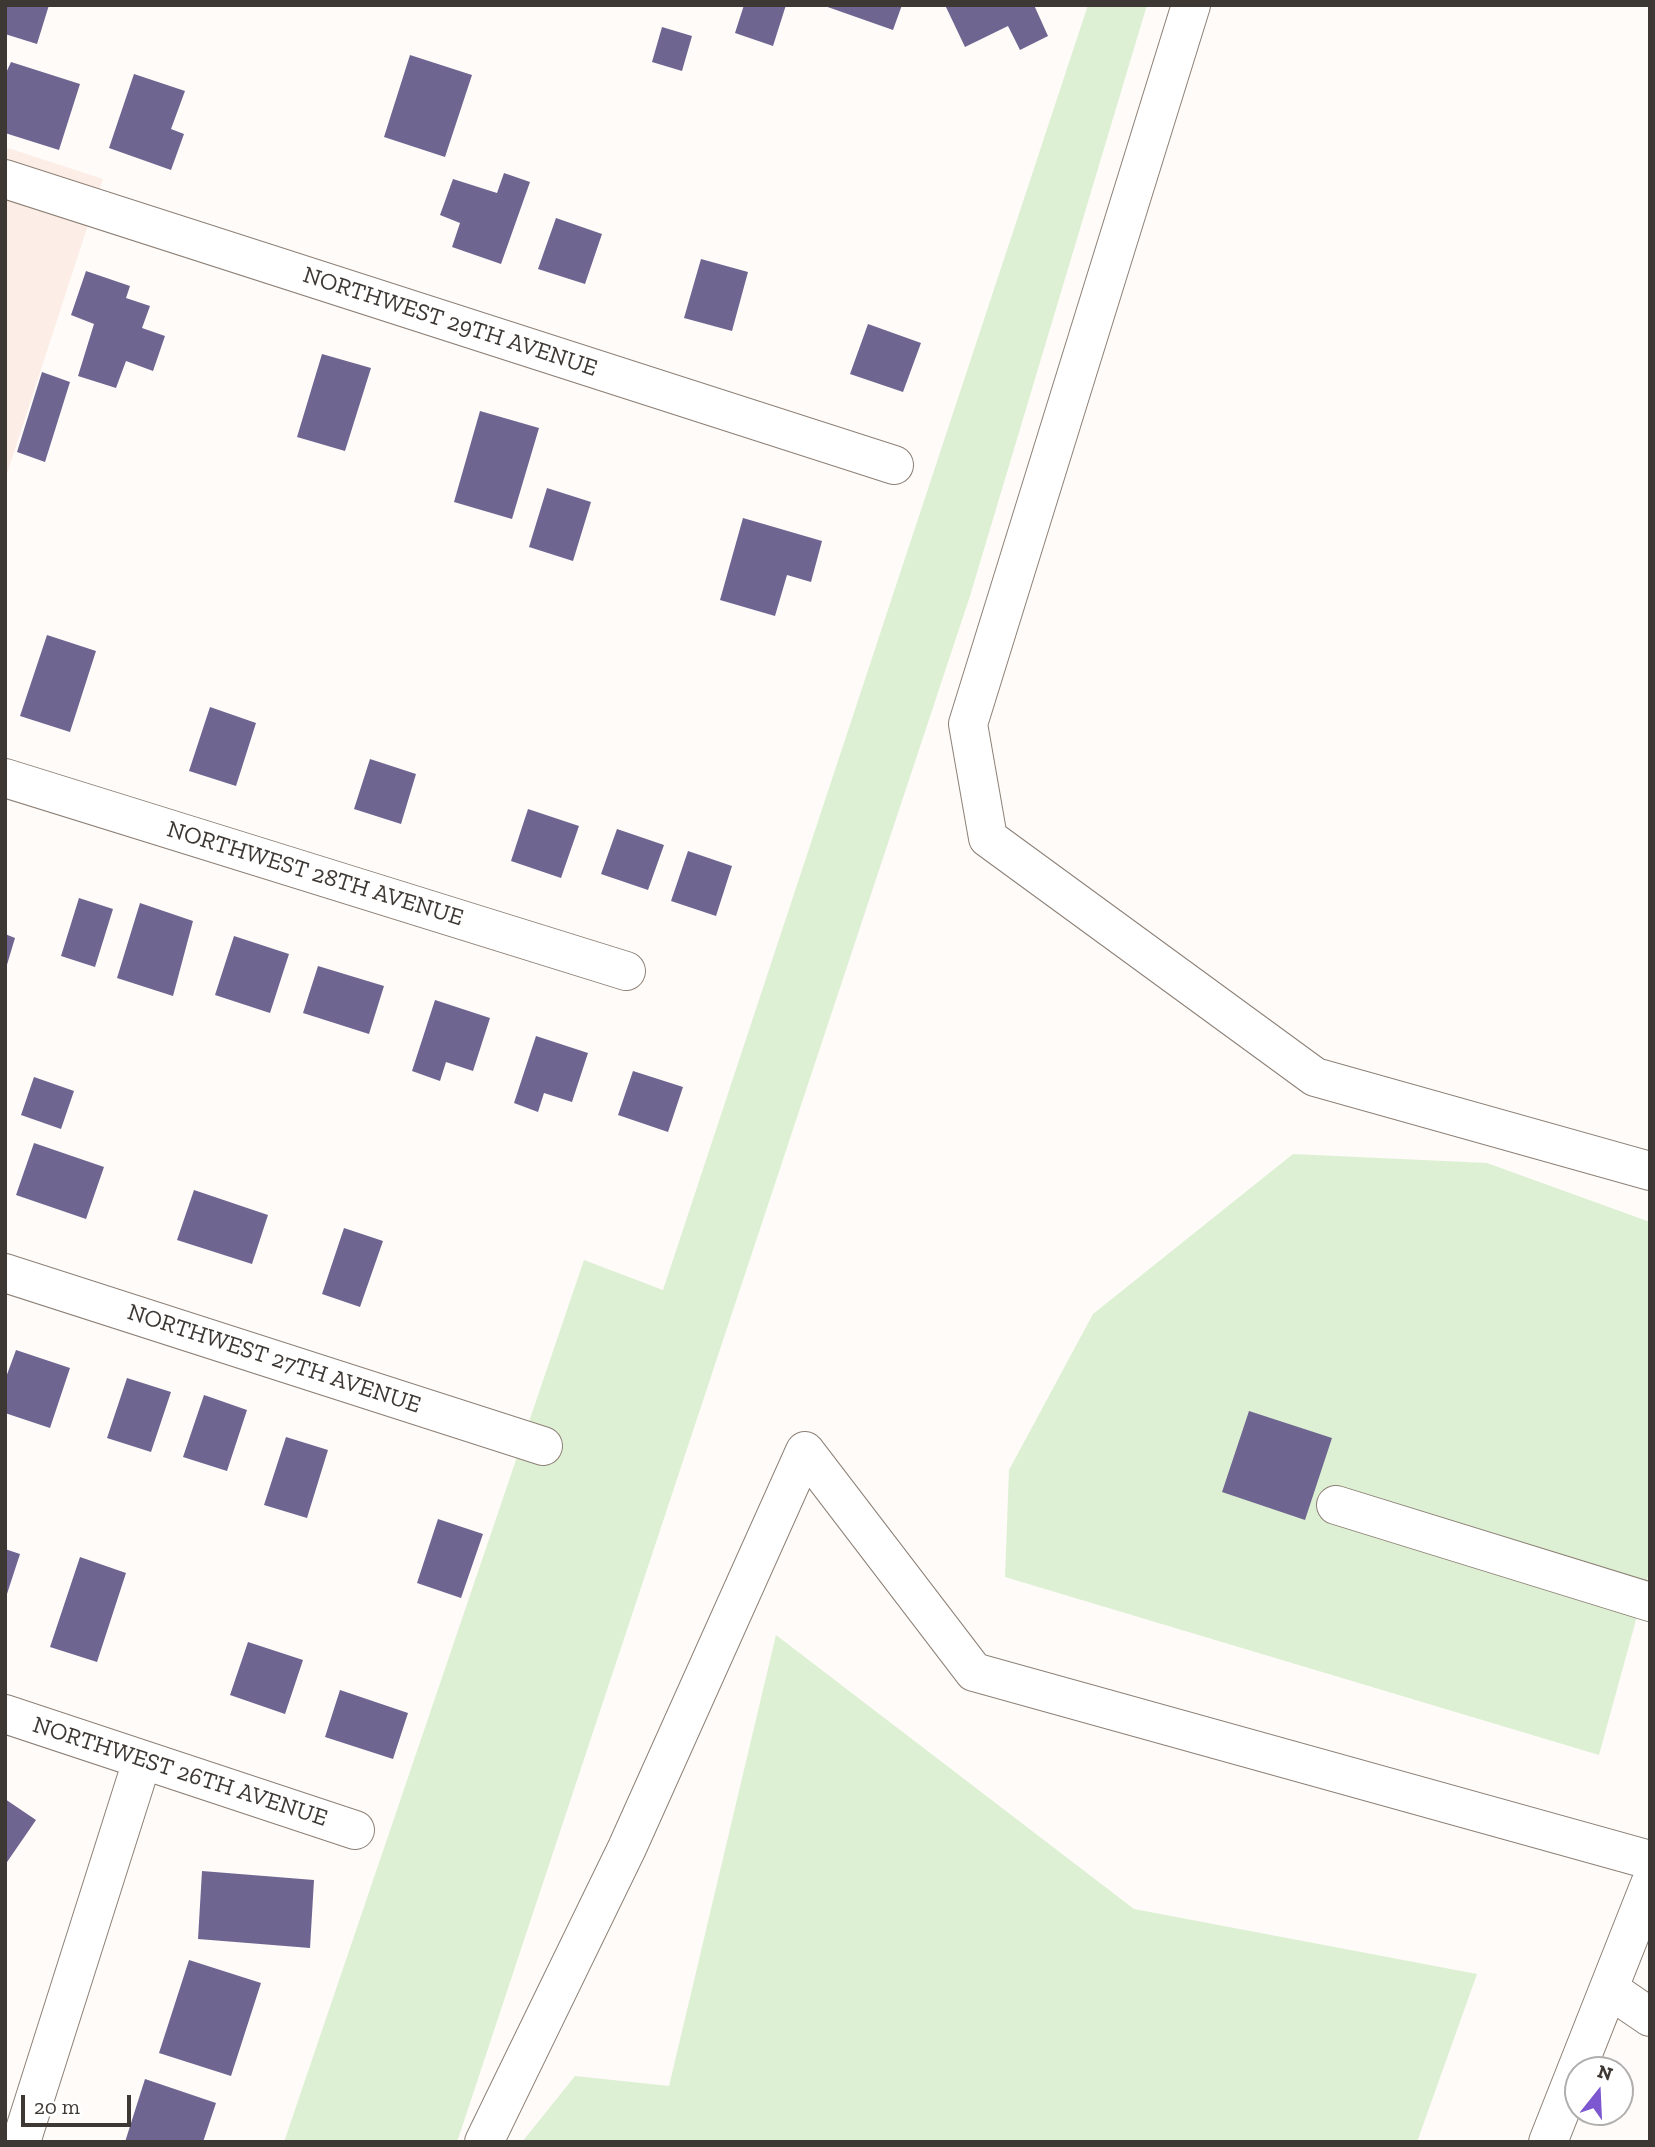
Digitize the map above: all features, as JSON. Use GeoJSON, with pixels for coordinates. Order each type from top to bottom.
{"type":"FeatureCollection","features":[{"type":"Feature","properties":{"kind":"street"},"geometry":{"type":"LineString","coordinates":[[1191,5],[968,724],[988,838],[1315,1077],[1650,1171]]}},
{"type":"Feature","properties":{"kind":"street","name":"NORTHWEST 29TH AVENUE"},"geometry":{"type":"LineString","coordinates":[[5,179],[894,466]]}},
{"type":"Feature","properties":{"kind":"street","name":"NORTHWEST 28TH AVENUE"},"geometry":{"type":"LineString","coordinates":[[5,778],[626,971]]}},
{"type":"Feature","properties":{"kind":"street","name":"NORTHWEST 27TH AVENUE"},"geometry":{"type":"LineString","coordinates":[[5,1273],[543,1446]]}},
{"type":"Feature","properties":{"kind":"street"},"geometry":{"type":"LineString","coordinates":[[484,2142],[627,1848],[805,1451],[974,1672],[1650,1860]]}},
{"type":"Feature","properties":{"kind":"street"},"geometry":{"type":"LineString","coordinates":[[1336,1505],[1650,1602]]}},
{"type":"Feature","properties":{"kind":"street","name":"NORTHWEST 26TH AVENUE"},"geometry":{"type":"LineString","coordinates":[[5,1714],[355,1830]]}},
{"type":"Feature","properties":{"kind":"street"},"geometry":{"type":"LineString","coordinates":[[21,2142],[142,1761]]}},
{"type":"Feature","properties":{"kind":"street"},"geometry":{"type":"LineString","coordinates":[[1548,2142],[1650,1884]]}},
{"type":"Feature","properties":{"kind":"street"},"geometry":{"type":"LineString","coordinates":[[1609,1989],[1650,2017]]}},
{"type":"Feature","properties":{"kind":"shaded area"},"geometry":{"type":"Polygon","coordinates":[[[5,147],[103,179],[5,480],[5,147]]]}},
{"type":"Feature","properties":{"kind":"green space"},"geometry":{"type":"Polygon","coordinates":[[[1088,5],[1147,5],[970,596],[457,2142],[284,2142],[584,1260],[663,1290],[1088,5]]]}},
{"type":"Feature","properties":{"kind":"green space"},"geometry":{"type":"Polygon","coordinates":[[[1293,1154],[1487,1163],[1650,1222],[1650,1569],[1599,1755],[1005,1577],[1009,1470],[1093,1314],[1293,1154]]]}},
{"type":"Feature","properties":{"kind":"green space"},"geometry":{"type":"Polygon","coordinates":[[[776,1635],[1134,1909],[1477,1974],[1417,2142],[522,2142],[575,2076],[669,2086],[776,1635]]]}},
{"type":"Feature","properties":{"kind":"building"},"geometry":{"type":"Polygon","coordinates":[[[5,5],[49,5],[37,44],[5,34],[5,5]]]}},
{"type":"Feature","properties":{"kind":"building"},"geometry":{"type":"Polygon","coordinates":[[[744,5],[786,5],[773,46],[735,33],[744,5]]]}},
{"type":"Feature","properties":{"kind":"building"},"geometry":{"type":"Polygon","coordinates":[[[822,5],[902,5],[893,30],[822,5]]]}},
{"type":"Feature","properties":{"kind":"building"},"geometry":{"type":"Polygon","coordinates":[[[945,5],[1034,5],[1048,36],[1020,50],[1008,26],[965,47],[945,5]]]}},
{"type":"Feature","properties":{"kind":"building"},"geometry":{"type":"Polygon","coordinates":[[[662,27],[692,36],[682,71],[652,62],[662,27]]]}},
{"type":"Feature","properties":{"kind":"building"},"geometry":{"type":"Polygon","coordinates":[[[410,55],[472,75],[445,157],[384,137],[410,55]]]}},
{"type":"Feature","properties":{"kind":"building"},"geometry":{"type":"Polygon","coordinates":[[[11,62],[80,84],[59,150],[5,133],[5,75],[11,62]]]}},
{"type":"Feature","properties":{"kind":"building"},"geometry":{"type":"Polygon","coordinates":[[[134,74],[185,91],[171,129],[184,134],[171,170],[109,148],[134,74]]]}},
{"type":"Feature","properties":{"kind":"building"},"geometry":{"type":"Polygon","coordinates":[[[504,173],[530,182],[501,264],[452,247],[460,223],[440,215],[453,179],[497,193],[504,173]]]}},
{"type":"Feature","properties":{"kind":"building"},"geometry":{"type":"Polygon","coordinates":[[[556,218],[602,234],[585,284],[538,269],[556,218]]]}},
{"type":"Feature","properties":{"kind":"building"},"geometry":{"type":"Polygon","coordinates":[[[701,259],[748,272],[732,331],[684,318],[701,259]]]}},
{"type":"Feature","properties":{"kind":"building"},"geometry":{"type":"Polygon","coordinates":[[[86,271],[130,286],[126,298],[150,306],[142,328],[165,336],[153,371],[126,361],[116,388],[78,376],[94,324],[71,315],[86,271]]]}},
{"type":"Feature","properties":{"kind":"building"},"geometry":{"type":"Polygon","coordinates":[[[868,324],[921,343],[903,392],[850,374],[868,324]]]}},
{"type":"Feature","properties":{"kind":"building"},"geometry":{"type":"Polygon","coordinates":[[[322,354],[371,368],[345,451],[297,437],[322,354]]]}},
{"type":"Feature","properties":{"kind":"building"},"geometry":{"type":"Polygon","coordinates":[[[42,372],[70,382],[45,462],[17,452],[42,372]]]}},
{"type":"Feature","properties":{"kind":"building"},"geometry":{"type":"Polygon","coordinates":[[[480,411],[539,428],[512,519],[454,502],[480,411]]]}},
{"type":"Feature","properties":{"kind":"building"},"geometry":{"type":"Polygon","coordinates":[[[547,488],[591,502],[573,561],[529,547],[547,488]]]}},
{"type":"Feature","properties":{"kind":"building"},"geometry":{"type":"Polygon","coordinates":[[[743,518],[822,541],[811,582],[787,575],[775,616],[720,600],[743,518]]]}},
{"type":"Feature","properties":{"kind":"building"},"geometry":{"type":"Polygon","coordinates":[[[47,635],[96,651],[70,732],[20,716],[47,635]]]}},
{"type":"Feature","properties":{"kind":"building"},"geometry":{"type":"Polygon","coordinates":[[[210,707],[256,723],[236,786],[189,771],[210,707]]]}},
{"type":"Feature","properties":{"kind":"building"},"geometry":{"type":"Polygon","coordinates":[[[370,759],[416,774],[401,824],[354,809],[370,759]]]}},
{"type":"Feature","properties":{"kind":"building"},"geometry":{"type":"Polygon","coordinates":[[[528,809],[579,826],[561,878],[511,861],[528,809]]]}},
{"type":"Feature","properties":{"kind":"building"},"geometry":{"type":"Polygon","coordinates":[[[617,829],[664,845],[648,890],[601,874],[617,829]]]}},
{"type":"Feature","properties":{"kind":"building"},"geometry":{"type":"Polygon","coordinates":[[[688,851],[732,866],[716,916],[671,901],[688,851]]]}},
{"type":"Feature","properties":{"kind":"building"},"geometry":{"type":"Polygon","coordinates":[[[79,898],[113,909],[95,967],[61,956],[79,898]]]}},
{"type":"Feature","properties":{"kind":"building"},"geometry":{"type":"Polygon","coordinates":[[[140,903],[193,921],[173,996],[117,978],[140,903]]]}},
{"type":"Feature","properties":{"kind":"building"},"geometry":{"type":"Polygon","coordinates":[[[5,934],[15,938],[6,968],[5,968],[5,934]]]}},
{"type":"Feature","properties":{"kind":"building"},"geometry":{"type":"Polygon","coordinates":[[[234,936],[289,954],[270,1013],[215,995],[234,936]]]}},
{"type":"Feature","properties":{"kind":"building"},"geometry":{"type":"Polygon","coordinates":[[[318,966],[384,986],[369,1034],[303,1013],[318,966]]]}},
{"type":"Feature","properties":{"kind":"building"},"geometry":{"type":"Polygon","coordinates":[[[435,1000],[490,1018],[473,1071],[446,1062],[440,1081],[412,1071],[435,1000]]]}},
{"type":"Feature","properties":{"kind":"building"},"geometry":{"type":"Polygon","coordinates":[[[536,1036],[588,1053],[572,1102],[544,1093],[538,1112],[514,1103],[536,1036]]]}},
{"type":"Feature","properties":{"kind":"building"},"geometry":{"type":"Polygon","coordinates":[[[633,1071],[683,1087],[668,1132],[618,1115],[633,1071]]]}},
{"type":"Feature","properties":{"kind":"building"},"geometry":{"type":"Polygon","coordinates":[[[34,1077],[74,1091],[61,1129],[21,1115],[34,1077]]]}},
{"type":"Feature","properties":{"kind":"building"},"geometry":{"type":"Polygon","coordinates":[[[34,1143],[104,1167],[86,1219],[16,1195],[34,1143]]]}},
{"type":"Feature","properties":{"kind":"building"},"geometry":{"type":"Polygon","coordinates":[[[194,1190],[268,1215],[252,1264],[177,1240],[194,1190]]]}},
{"type":"Feature","properties":{"kind":"building"},"geometry":{"type":"Polygon","coordinates":[[[344,1228],[383,1241],[360,1307],[322,1294],[344,1228]]]}},
{"type":"Feature","properties":{"kind":"building"},"geometry":{"type":"Polygon","coordinates":[[[16,1350],[70,1368],[50,1428],[5,1413],[5,1380],[16,1350]]]}},
{"type":"Feature","properties":{"kind":"building"},"geometry":{"type":"Polygon","coordinates":[[[127,1378],[171,1392],[151,1452],[107,1438],[127,1378]]]}},
{"type":"Feature","properties":{"kind":"building"},"geometry":{"type":"Polygon","coordinates":[[[204,1395],[247,1410],[227,1471],[183,1457],[204,1395]]]}},
{"type":"Feature","properties":{"kind":"building"},"geometry":{"type":"Polygon","coordinates":[[[1249,1411],[1332,1438],[1305,1520],[1222,1492],[1249,1411]]]}},
{"type":"Feature","properties":{"kind":"building"},"geometry":{"type":"Polygon","coordinates":[[[286,1437],[328,1450],[307,1518],[264,1505],[286,1437]]]}},
{"type":"Feature","properties":{"kind":"building"},"geometry":{"type":"Polygon","coordinates":[[[438,1519],[483,1534],[461,1598],[417,1583],[438,1519]]]}},
{"type":"Feature","properties":{"kind":"building"},"geometry":{"type":"Polygon","coordinates":[[[5,1549],[20,1554],[6,1597],[5,1597],[5,1549]]]}},
{"type":"Feature","properties":{"kind":"building"},"geometry":{"type":"Polygon","coordinates":[[[80,1557],[126,1573],[97,1662],[50,1647],[80,1557]]]}},
{"type":"Feature","properties":{"kind":"building"},"geometry":{"type":"Polygon","coordinates":[[[248,1642],[303,1660],[285,1714],[230,1695],[248,1642]]]}},
{"type":"Feature","properties":{"kind":"building"},"geometry":{"type":"Polygon","coordinates":[[[340,1690],[408,1713],[393,1759],[325,1737],[340,1690]]]}},
{"type":"Feature","properties":{"kind":"building"},"geometry":{"type":"Polygon","coordinates":[[[5,1799],[36,1820],[5,1865],[5,1799]]]}},
{"type":"Feature","properties":{"kind":"building"},"geometry":{"type":"Polygon","coordinates":[[[202,1871],[314,1880],[310,1948],[198,1939],[202,1871]]]}},
{"type":"Feature","properties":{"kind":"building"},"geometry":{"type":"Polygon","coordinates":[[[189,1960],[261,1983],[231,2076],[159,2053],[189,1960]]]}},
{"type":"Feature","properties":{"kind":"building"},"geometry":{"type":"Polygon","coordinates":[[[145,2079],[216,2103],[203,2142],[125,2142],[145,2079]]]}}]}
